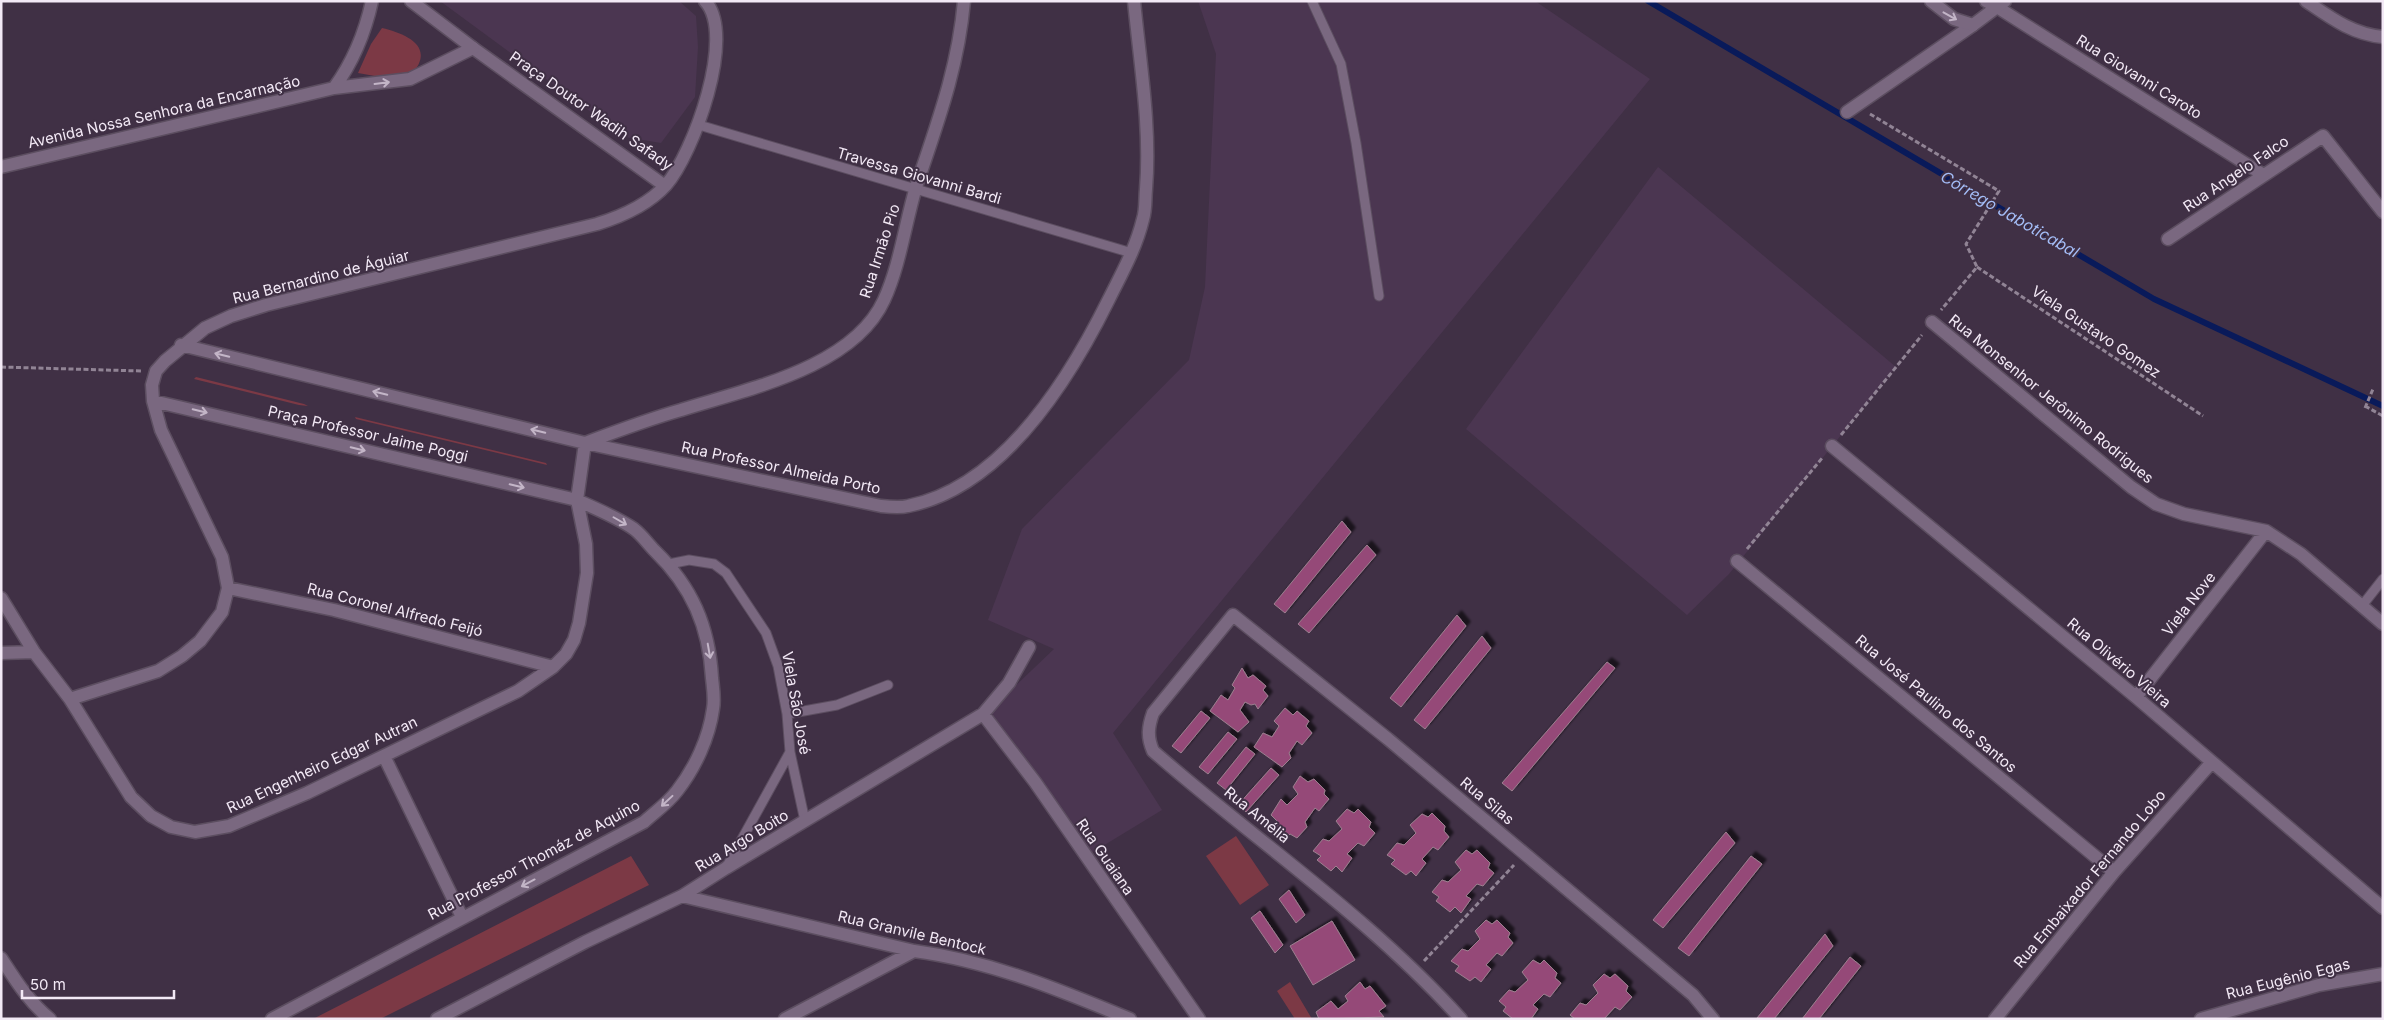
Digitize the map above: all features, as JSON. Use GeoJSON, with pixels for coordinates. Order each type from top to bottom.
{"type":"FeatureCollection","features":[{"type":"Feature","properties":{"kind":"street"},"geometry":{"type":"LineString","coordinates":[[334,88],[349,68],[362,35],[372,1]]}},
{"type":"Feature","properties":{"kind":"street","name":"Praça Doutor Wadih Safady"},"geometry":{"type":"LineString","coordinates":[[411,1],[472,48],[665,186],[681,165],[699,125],[718,42],[711,7],[705,1]]}},
{"type":"Feature","properties":{"kind":"street","name":"Rua Irmão Pio"},"geometry":{"type":"LineString","coordinates":[[585,443],[649,420],[793,375],[828,356],[864,331],[884,300],[916,190],[951,84],[961,34],[964,1]]}},
{"type":"Feature","properties":{"kind":"street","name":"Rua Professor Almeida Porto"},"geometry":{"type":"LineString","coordinates":[[585,443],[882,506],[906,507],[938,498],[973,477],[1006,451],[1048,403],[1093,333],[1132,253],[1144,218],[1148,168],[1145,112],[1134,1]]}},
{"type":"Feature","properties":{"kind":"street"},"geometry":{"type":"LineString","coordinates":[[1931,1],[1954,19],[1972,25]]}},
{"type":"Feature","properties":{"kind":"street"},"geometry":{"type":"LineString","coordinates":[[2306,1],[2347,28],[2364,35],[2383,37]]}},
{"type":"Feature","properties":{"kind":"street"},"geometry":{"type":"LineString","coordinates":[[1852,109],[1972,25],[1996,3]]}},
{"type":"Feature","properties":{"kind":"street","name":"Rua Giovanni Caroto"},"geometry":{"type":"LineString","coordinates":[[1996,3],[2262,174]]}},
{"type":"Feature","properties":{"kind":"street","name":"Avenida Nossa Senhora da Encarnação"},"geometry":{"type":"LineString","coordinates":[[1,168],[334,88],[410,80],[472,48]]}},
{"type":"Feature","properties":{"kind":"street","name":"Rua Angelo Falco"},"geometry":{"type":"LineString","coordinates":[[2168,239],[2262,174],[2323,136],[2383,212]]}},
{"type":"Feature","properties":{"kind":"street","name":"Rua Bernardino de Águiar"},"geometry":{"type":"LineString","coordinates":[[156,371],[181,345],[206,328],[231,316],[266,305],[520,244],[615,218],[644,203],[665,186]]}},
{"type":"Feature","properties":{"kind":"street","name":"Rua Monsenhor Jerônimo Rodrigues"},"geometry":{"type":"LineString","coordinates":[[1932,322],[2131,487],[2156,504],[2184,514],[2266,531],[2301,554],[2383,624]]}},
{"type":"Feature","properties":{"kind":"street"},"geometry":{"type":"LineString","coordinates":[[181,345],[585,443],[577,500]]}},
{"type":"Feature","properties":{"kind":"street"},"geometry":{"type":"LineString","coordinates":[[70,699],[158,671],[182,656],[211,628],[222,612],[228,588],[222,557],[173,458],[153,401],[152,385],[156,371]]}},
{"type":"Feature","properties":{"kind":"street","name":"Praça Professor Jaime Poggi"},"geometry":{"type":"LineString","coordinates":[[153,401],[577,500]]}},
{"type":"Feature","properties":{"kind":"street","name":"Rua Olivério Vieira"},"geometry":{"type":"LineString","coordinates":[[1832,446],[2136,697],[2383,908]]}},
{"type":"Feature","properties":{"kind":"street","name":"Rua Professor Thomáz de Aquino"},"geometry":{"type":"LineString","coordinates":[[272,1019],[644,822],[677,792],[693,768],[706,738],[714,707],[712,669],[701,614],[680,578],[669,564],[634,530],[577,500]]}},
{"type":"Feature","properties":{"kind":"street","name":"Rua Engenheiro Edgar Autran"},"geometry":{"type":"LineString","coordinates":[[1,598],[34,652],[70,699],[131,797],[152,816],[171,827],[195,832],[229,826],[307,793],[518,691],[553,667],[566,654],[574,640],[580,623],[587,573],[586,544],[577,500]]}},
{"type":"Feature","properties":{"kind":"street","name":"Viela Nove"},"geometry":{"type":"LineString","coordinates":[[2136,697],[2266,531]]}},
{"type":"Feature","properties":{"kind":"street","name":"Rua José Paulino dos Santos"},"geometry":{"type":"LineString","coordinates":[[1737,561],[2114,872]]}},
{"type":"Feature","properties":{"kind":"street","name":"Rua Coronel Alfredo Feijó"},"geometry":{"type":"LineString","coordinates":[[228,588],[334,610],[553,667]]}},
{"type":"Feature","properties":{"kind":"street","name":"Rua Amélia"},"geometry":{"type":"LineString","coordinates":[[1233,615],[1153,713],[1148,727],[1149,741],[1153,750],[1341,903],[1414,969],[1461,1019]]}},
{"type":"Feature","properties":{"kind":"street","name":"Rua Silas"},"geometry":{"type":"LineString","coordinates":[[1233,615],[1395,746],[1693,995],[1713,1019]]}},
{"type":"Feature","properties":{"kind":"street","name":"Rua Argo Boito"},"geometry":{"type":"LineString","coordinates":[[436,1019],[585,942],[682,896],[983,714],[1009,683],[1029,647]]}},
{"type":"Feature","properties":{"kind":"street"},"geometry":{"type":"LineString","coordinates":[[1,653],[34,652]]}},
{"type":"Feature","properties":{"kind":"street","name":"Rua Guaiana"},"geometry":{"type":"LineString","coordinates":[[983,714],[1035,782],[1199,1019]]}},
{"type":"Feature","properties":{"kind":"street"},"geometry":{"type":"LineString","coordinates":[[384,756],[462,917]]}},
{"type":"Feature","properties":{"kind":"street","name":"Rua Embaixador Fernando Lobo"},"geometry":{"type":"LineString","coordinates":[[1995,1019],[2114,872],[2212,762]]}},
{"type":"Feature","properties":{"kind":"street","name":"Rua Granvile Bentock"},"geometry":{"type":"LineString","coordinates":[[682,896],[914,951],[949,956],[1052,986],[1130,1019]]}},
{"type":"Feature","properties":{"kind":"street"},"geometry":{"type":"LineString","coordinates":[[785,1019],[914,951]]}},
{"type":"Feature","properties":{"kind":"street"},"geometry":{"type":"LineString","coordinates":[[2,962],[36,1008],[50,1019]]}},
{"type":"Feature","properties":{"kind":"street","name":"Rua Eugênio Egas"},"geometry":{"type":"LineString","coordinates":[[2201,1019],[2319,985],[2383,974]]}},
{"type":"Feature","properties":{"kind":"lane"},"geometry":{"type":"LineString","coordinates":[[1312,1],[1341,64],[1356,143],[1379,296]]}},
{"type":"Feature","properties":{"kind":"lane","name":"Travessa Giovanni Bardi"},"geometry":{"type":"LineString","coordinates":[[699,125],[1132,253]]}},
{"type":"Feature","properties":{"kind":"lane","name":"Viela São José"},"geometry":{"type":"LineString","coordinates":[[669,564],[700,560],[714,564],[726,573],[766,633],[778,666],[787,714],[790,752],[806,821]]}},
{"type":"Feature","properties":{"kind":"lane"},"geometry":{"type":"LineString","coordinates":[[2361,607],[2383,580]]}},
{"type":"Feature","properties":{"kind":"lane"},"geometry":{"type":"LineString","coordinates":[[787,714],[837,705],[888,685]]}},
{"type":"Feature","properties":{"kind":"lane"},"geometry":{"type":"LineString","coordinates":[[726,868],[790,752]]}},
{"type":"Feature","properties":{"kind":"path"},"geometry":{"type":"LineString","coordinates":[[1852,109],[1999,191],[1966,244],[1977,267],[1968,275],[1932,322]]}},
{"type":"Feature","properties":{"kind":"path","name":"Viela Gustavo Gomez"},"geometry":{"type":"LineString","coordinates":[[1977,267],[2202,416]]}},
{"type":"Feature","properties":{"kind":"path"},"geometry":{"type":"LineString","coordinates":[[1,367],[156,371]]}},
{"type":"Feature","properties":{"kind":"path"},"geometry":{"type":"LineString","coordinates":[[2373,389],[2365,407],[2383,416]]}},
{"type":"Feature","properties":{"kind":"path"},"geometry":{"type":"LineString","coordinates":[[1424,961],[1505,874]]}},
{"type":"Feature","properties":{"kind":"shaded area"},"geometry":{"type":"Polygon","coordinates":[[[440,1],[679,1],[696,16],[698,47],[695,97],[661,143],[625,137],[440,1]]]}},
{"type":"Feature","properties":{"kind":"shaded area"},"geometry":{"type":"Polygon","coordinates":[[[1198,1],[1535,1],[1650,79],[1113,733],[1162,810],[1088,855],[986,714],[1054,649],[988,620],[1022,529],[1189,360],[1205,287],[1216,54],[1198,1]]]}},
{"type":"Feature","properties":{"kind":"shaded area"},"geometry":{"type":"Polygon","coordinates":[[[382,28],[408,38],[419,49],[421,56],[419,64],[412,74],[386,78],[358,73],[371,44],[382,28]]]}},
{"type":"Feature","properties":{"kind":"shaded area"},"geometry":{"type":"Polygon","coordinates":[[[1658,167],[1896,367],[1729,574],[1687,615],[1466,429],[1658,167]]]}},
{"type":"Feature","properties":{"kind":"shaded area"},"geometry":{"type":"Polygon","coordinates":[[[196,377],[304,404],[308,406],[194,379],[196,377]]]}},
{"type":"Feature","properties":{"kind":"shaded area"},"geometry":{"type":"Polygon","coordinates":[[[355,417],[546,463],[547,465],[356,419],[355,417]]]}},
{"type":"Feature","properties":{"kind":"shaded area"},"geometry":{"type":"Polygon","coordinates":[[[1236,836],[1269,885],[1240,905],[1206,856],[1236,836]]]}},
{"type":"Feature","properties":{"kind":"shaded area"},"geometry":{"type":"Polygon","coordinates":[[[631,856],[649,885],[380,1019],[313,1019],[631,856]]]}},
{"type":"Feature","properties":{"kind":"shaded area"},"geometry":{"type":"Polygon","coordinates":[[[1290,982],[1312,1019],[1295,1019],[1277,991],[1290,982]]]}},
{"type":"Feature","properties":{"kind":"building"},"geometry":{"type":"Polygon","coordinates":[[[1342,521],[1351,532],[1285,613],[1274,604],[1342,521]]]}},
{"type":"Feature","properties":{"kind":"building"},"geometry":{"type":"Polygon","coordinates":[[[1367,545],[1376,555],[1309,633],[1298,624],[1367,545]]]}},
{"type":"Feature","properties":{"kind":"building"},"geometry":{"type":"Polygon","coordinates":[[[1457,615],[1466,626],[1401,707],[1390,698],[1457,615]]]}},
{"type":"Feature","properties":{"kind":"building"},"geometry":{"type":"Polygon","coordinates":[[[1482,636],[1491,648],[1425,729],[1414,720],[1482,636]]]}},
{"type":"Feature","properties":{"kind":"building"},"geometry":{"type":"Polygon","coordinates":[[[1607,662],[1615,668],[1512,791],[1502,783],[1607,662]]]}},
{"type":"Feature","properties":{"kind":"building"},"geometry":{"type":"Polygon","coordinates":[[[1242,668],[1248,678],[1253,675],[1266,686],[1263,690],[1268,696],[1258,709],[1255,704],[1251,705],[1245,702],[1240,710],[1249,722],[1238,732],[1210,711],[1221,695],[1228,700],[1235,688],[1232,685],[1242,668]]]}},
{"type":"Feature","properties":{"kind":"building"},"geometry":{"type":"Polygon","coordinates":[[[1285,708],[1293,715],[1297,711],[1309,721],[1306,726],[1312,733],[1302,745],[1297,741],[1289,753],[1291,758],[1282,767],[1254,747],[1263,733],[1272,737],[1279,726],[1274,721],[1285,708]]]}},
{"type":"Feature","properties":{"kind":"building"},"geometry":{"type":"Polygon","coordinates":[[[1201,711],[1210,718],[1181,753],[1172,746],[1201,711]]]}},
{"type":"Feature","properties":{"kind":"building"},"geometry":{"type":"Polygon","coordinates":[[[1228,732],[1237,739],[1208,774],[1199,767],[1228,732]]]}},
{"type":"Feature","properties":{"kind":"building"},"geometry":{"type":"Polygon","coordinates":[[[1246,747],[1255,754],[1226,790],[1217,783],[1246,747]]]}},
{"type":"Feature","properties":{"kind":"building"},"geometry":{"type":"Polygon","coordinates":[[[1271,768],[1279,775],[1246,812],[1238,805],[1271,768]]]}},
{"type":"Feature","properties":{"kind":"building"},"geometry":{"type":"Polygon","coordinates":[[[1300,776],[1308,782],[1314,779],[1325,790],[1324,794],[1329,799],[1319,811],[1315,808],[1305,822],[1307,827],[1297,838],[1290,834],[1287,837],[1276,829],[1279,823],[1271,815],[1281,799],[1287,805],[1298,794],[1293,787],[1300,776]]]}},
{"type":"Feature","properties":{"kind":"building"},"geometry":{"type":"Polygon","coordinates":[[[1347,809],[1354,813],[1358,809],[1371,822],[1369,827],[1375,833],[1364,846],[1358,843],[1347,854],[1352,858],[1342,872],[1336,866],[1331,871],[1317,860],[1321,856],[1313,851],[1323,839],[1329,841],[1342,829],[1336,821],[1347,809]]]}},
{"type":"Feature","properties":{"kind":"building"},"geometry":{"type":"Polygon","coordinates":[[[1432,813],[1445,826],[1444,831],[1449,837],[1438,850],[1433,847],[1422,859],[1426,863],[1416,876],[1411,871],[1406,875],[1391,864],[1395,860],[1387,855],[1397,843],[1404,845],[1416,833],[1410,825],[1422,814],[1428,817],[1432,813]]]}},
{"type":"Feature","properties":{"kind":"building"},"geometry":{"type":"Polygon","coordinates":[[[1726,832],[1735,843],[1663,928],[1653,920],[1726,832]]]}},
{"type":"Feature","properties":{"kind":"building"},"geometry":{"type":"Polygon","coordinates":[[[1466,850],[1472,854],[1477,850],[1490,863],[1488,868],[1494,873],[1483,886],[1477,884],[1466,896],[1471,899],[1461,913],[1455,907],[1450,912],[1436,901],[1439,897],[1432,892],[1442,880],[1448,882],[1461,870],[1455,862],[1466,850]]]}},
{"type":"Feature","properties":{"kind":"building"},"geometry":{"type":"Polygon","coordinates":[[[1751,856],[1762,864],[1689,956],[1678,948],[1751,856]]]}},
{"type":"Feature","properties":{"kind":"building"},"geometry":{"type":"Polygon","coordinates":[[[1289,890],[1305,915],[1296,923],[1279,899],[1289,890]]]}},
{"type":"Feature","properties":{"kind":"building"},"geometry":{"type":"Polygon","coordinates":[[[1260,911],[1283,945],[1275,953],[1251,918],[1260,911]]]}},
{"type":"Feature","properties":{"kind":"building"},"geometry":{"type":"Polygon","coordinates":[[[1486,920],[1492,924],[1497,920],[1510,933],[1508,937],[1513,943],[1502,956],[1497,953],[1486,965],[1491,969],[1481,982],[1475,977],[1470,981],[1455,971],[1459,966],[1451,961],[1462,949],[1468,951],[1480,939],[1475,931],[1486,920]]]}},
{"type":"Feature","properties":{"kind":"building"},"geometry":{"type":"Polygon","coordinates":[[[1332,921],[1355,960],[1313,985],[1290,946],[1332,921]]]}},
{"type":"Feature","properties":{"kind":"building"},"geometry":{"type":"Polygon","coordinates":[[[1825,934],[1833,946],[1774,1019],[1757,1018],[1825,934]]]}},
{"type":"Feature","properties":{"kind":"building"},"geometry":{"type":"Polygon","coordinates":[[[1850,957],[1861,966],[1819,1019],[1802,1019],[1850,957]]]}},
{"type":"Feature","properties":{"kind":"building"},"geometry":{"type":"Polygon","coordinates":[[[1533,960],[1540,964],[1544,960],[1557,973],[1555,978],[1561,983],[1550,997],[1544,994],[1533,1005],[1538,1009],[1531,1019],[1513,1019],[1503,1011],[1506,1007],[1499,1001],[1509,990],[1515,992],[1528,980],[1522,972],[1533,960]]]}},
{"type":"Feature","properties":{"kind":"building"},"geometry":{"type":"Polygon","coordinates":[[[1604,974],[1610,978],[1615,974],[1628,986],[1626,991],[1632,997],[1620,1010],[1615,1007],[1604,1019],[1575,1019],[1570,1015],[1580,1003],[1586,1005],[1598,993],[1593,985],[1604,974]]]}},
{"type":"Feature","properties":{"kind":"building"},"geometry":{"type":"Polygon","coordinates":[[[1360,982],[1365,989],[1370,986],[1386,1006],[1379,1011],[1384,1017],[1319,1019],[1316,1012],[1331,1001],[1338,1009],[1348,1001],[1345,996],[1360,982]]]}},
{"type":"Feature","properties":{"kind":"waterway","name":"Córrego Jaboticabal"},"geometry":{"type":"LineString","coordinates":[[1648,1],[2154,299],[2383,406]]}}]}
